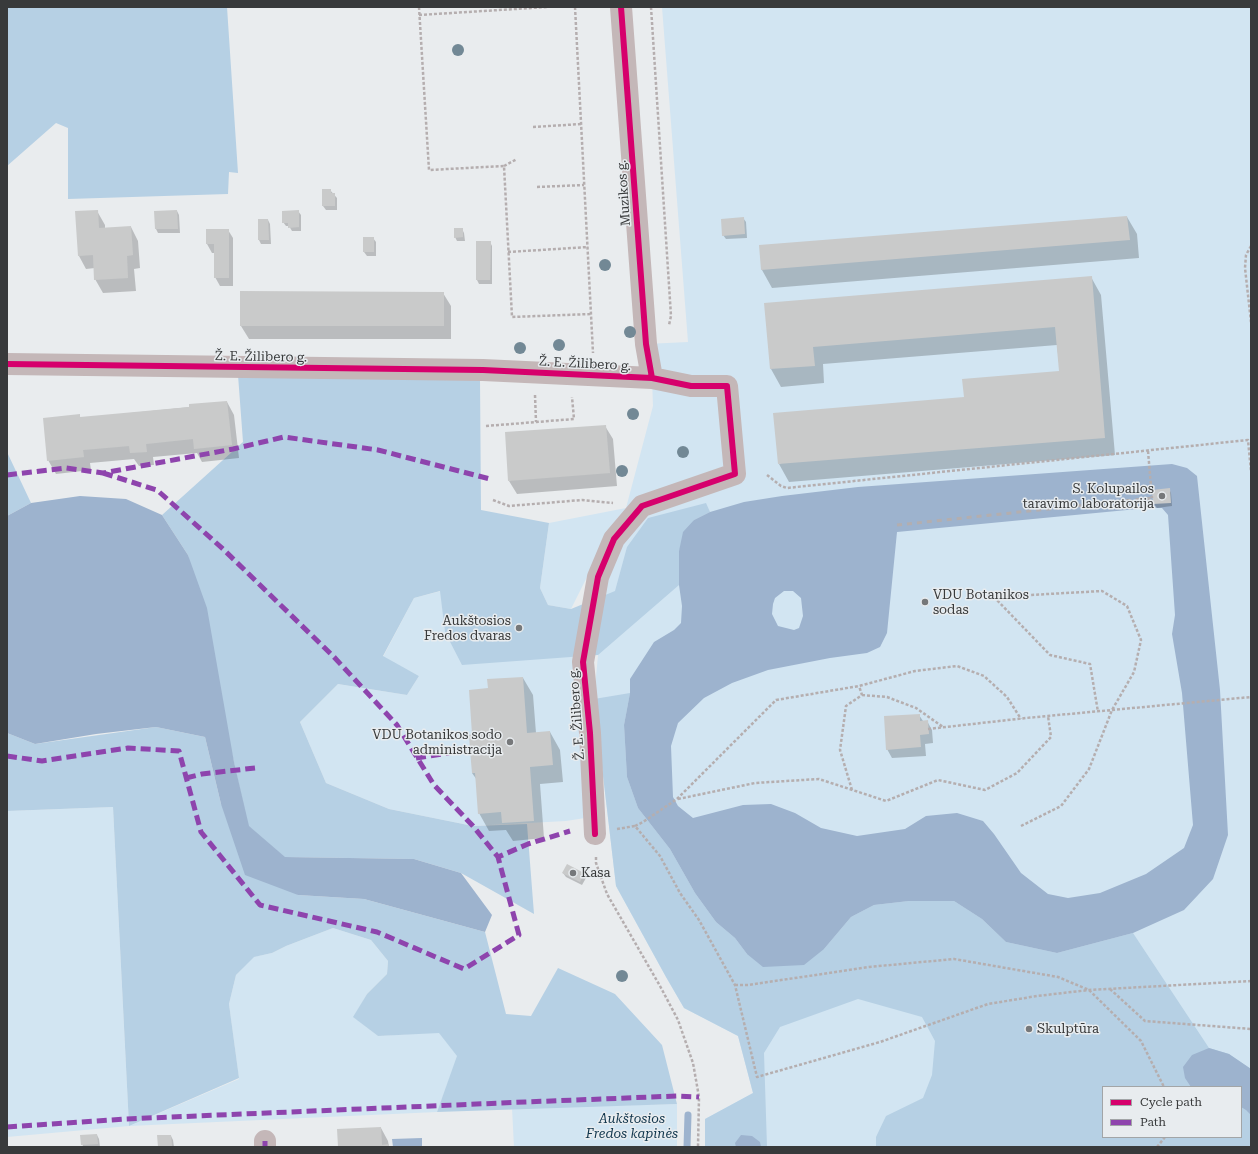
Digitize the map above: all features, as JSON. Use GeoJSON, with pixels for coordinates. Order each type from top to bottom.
{"type":"FeatureCollection","features":[{"type":"Feature","properties":{"kind":"street","name":"Muzikos g."},"geometry":{"type":"LineString","coordinates":[[621,7],[646,338],[652,378]]}},
{"type":"Feature","properties":{"kind":"street","name":"Ž. E. Žilibero g."},"geometry":{"type":"LineString","coordinates":[[7,364],[483,370],[652,378],[691,386],[727,386],[735,474],[642,506],[614,539],[598,578],[583,662],[590,733],[596,834]]}},
{"type":"Feature","properties":{"kind":"path"},"geometry":{"type":"LineString","coordinates":[[419,7],[429,170],[504,166],[517,159]]}},
{"type":"Feature","properties":{"kind":"path"},"geometry":{"type":"LineString","coordinates":[[419,15],[547,7]]}},
{"type":"Feature","properties":{"kind":"path"},"geometry":{"type":"LineString","coordinates":[[575,7],[595,375]]}},
{"type":"Feature","properties":{"kind":"path"},"geometry":{"type":"LineString","coordinates":[[646,338],[661,335],[668,329],[671,316],[651,7]]}},
{"type":"Feature","properties":{"kind":"path"},"geometry":{"type":"LineString","coordinates":[[533,127],[581,124]]}},
{"type":"Feature","properties":{"kind":"path"},"geometry":{"type":"LineString","coordinates":[[504,166],[512,317],[591,314]]}},
{"type":"Feature","properties":{"kind":"path"},"geometry":{"type":"LineString","coordinates":[[537,187],[584,185]]}},
{"type":"Feature","properties":{"kind":"path"},"geometry":{"type":"LineString","coordinates":[[1251,246],[1246,255],[1245,268],[1251,322]]}},
{"type":"Feature","properties":{"kind":"path"},"geometry":{"type":"LineString","coordinates":[[508,252],[588,247]]}},
{"type":"Feature","properties":{"kind":"path"},"geometry":{"type":"LineString","coordinates":[[486,426],[574,419],[571,374]]}},
{"type":"Feature","properties":{"kind":"path"},"geometry":{"type":"LineString","coordinates":[[767,475],[781,486],[787,488],[1249,440],[1251,471]]}},
{"type":"Feature","properties":{"kind":"path"},"geometry":{"type":"LineString","coordinates":[[1148,451],[1152,498]]}},
{"type":"Feature","properties":{"kind":"path"},"geometry":{"type":"LineString","coordinates":[[493,500],[509,506],[582,500],[642,506]]}},
{"type":"Feature","properties":{"kind":"path"},"geometry":{"type":"LineString","coordinates":[[1021,826],[1061,806],[1089,769],[1112,710],[1134,672],[1141,640],[1127,606],[1102,591],[994,598],[1050,655],[1090,664],[1098,712]]}},
{"type":"Feature","properties":{"kind":"path"},"geometry":{"type":"LineString","coordinates":[[698,1147],[699,1097],[693,1063],[678,1020],[607,894],[596,863],[596,834],[635,826],[677,799],[776,700],[859,686],[915,671],[957,666],[984,676],[1007,697],[1021,719]]}},
{"type":"Feature","properties":{"kind":"path"},"geometry":{"type":"LineString","coordinates":[[859,686],[862,695]]}},
{"type":"Feature","properties":{"kind":"path"},"geometry":{"type":"LineString","coordinates":[[852,790],[840,750],[846,706],[862,695],[887,697],[916,708],[943,727]]}},
{"type":"Feature","properties":{"kind":"path"},"geometry":{"type":"LineString","coordinates":[[928,729],[1251,697]]}},
{"type":"Feature","properties":{"kind":"path"},"geometry":{"type":"LineString","coordinates":[[677,799],[755,783],[819,779],[886,801],[938,780],[985,790],[1017,773],[1051,737],[1048,716]]}},
{"type":"Feature","properties":{"kind":"path"},"geometry":{"type":"LineString","coordinates":[[449,753],[470,750]]}},
{"type":"Feature","properties":{"kind":"path"},"geometry":{"type":"LineString","coordinates":[[635,826],[660,856],[680,892],[699,920],[735,985],[757,1077],[880,1042],[988,1004],[1089,990],[1251,981]]}},
{"type":"Feature","properties":{"kind":"path"},"geometry":{"type":"LineString","coordinates":[[735,985],[748,985],[869,967],[954,959],[1058,977],[1089,990],[1141,1041],[1164,1086]]}},
{"type":"Feature","properties":{"kind":"path"},"geometry":{"type":"LineString","coordinates":[[1110,989],[1145,1021],[1251,1030]]}},
{"type":"Feature","properties":{"kind":"path"},"geometry":{"type":"LineString","coordinates":[[1157,1147],[1164,1138]]}},
{"type":"Feature","properties":{"kind":"green space","name":"VDU Botanikos sodas"},"geometry":{"type":"Polygon","coordinates":[[[662,7],[1251,7],[1251,1147],[705,1147],[705,1119],[753,1093],[738,1036],[684,1008],[616,886],[594,699],[598,655],[600,551],[571,609],[548,605],[540,588],[549,523],[626,508],[653,406],[652,378],[646,344],[688,342],[662,7]]]}},
{"type":"Feature","properties":{"kind":"green space"},"geometry":{"type":"Polygon","coordinates":[[[441,591],[445,632],[574,657],[585,818],[566,821],[473,826],[389,809],[326,783],[300,722],[338,684],[407,695],[419,676],[383,657],[414,598],[441,591]]]}},
{"type":"Feature","properties":{"kind":"green space"},"geometry":{"type":"Polygon","coordinates":[[[113,807],[129,1126],[7,1137],[7,811],[113,807]]]}},
{"type":"Feature","properties":{"kind":"green space"},"geometry":{"type":"Polygon","coordinates":[[[333,928],[371,940],[388,961],[387,974],[367,994],[354,1017],[378,1036],[439,1032],[458,1056],[437,1112],[129,1126],[239,1079],[229,1004],[236,975],[253,957],[272,953],[333,928]]]}},
{"type":"Feature","properties":{"kind":"green space","name":"Aukštosios Fredos kapinės"},"geometry":{"type":"Polygon","coordinates":[[[677,1104],[677,1147],[514,1147],[512,1108],[677,1104]]]}},
{"type":"Feature","properties":{"kind":"shaded area"},"geometry":{"type":"Polygon","coordinates":[[[7,7],[227,7],[238,173],[229,172],[228,194],[68,199],[68,128],[56,123],[7,166],[7,7]]]}},
{"type":"Feature","properties":{"kind":"shaded area"},"geometry":{"type":"Polygon","coordinates":[[[238,375],[480,380],[481,510],[549,523],[540,588],[548,605],[571,609],[615,591],[627,547],[648,518],[706,503],[710,512],[694,520],[679,551],[679,585],[598,655],[462,665],[445,632],[440,591],[414,598],[383,656],[419,676],[407,695],[338,684],[300,722],[326,783],[389,809],[473,826],[527,824],[534,914],[461,873],[414,859],[284,857],[248,826],[188,555],[162,515],[243,442],[238,375]]]}},
{"type":"Feature","properties":{"kind":"shaded area"},"geometry":{"type":"Polygon","coordinates":[[[7,452],[31,503],[7,516],[7,452]]]}},
{"type":"Feature","properties":{"kind":"shaded area"},"geometry":{"type":"Polygon","coordinates":[[[1172,464],[1187,468],[1197,476],[1220,690],[1228,835],[1213,879],[1184,910],[1133,933],[1057,953],[1006,942],[982,919],[954,901],[909,901],[874,905],[851,917],[824,949],[804,965],[763,967],[747,954],[735,938],[716,922],[695,893],[670,849],[638,808],[627,777],[624,725],[630,693],[630,679],[654,642],[674,630],[681,623],[682,606],[679,585],[679,551],[683,532],[694,520],[710,512],[744,502],[858,487],[1172,464]],[[1148,508],[897,532],[887,633],[880,647],[867,653],[830,658],[768,670],[732,683],[704,698],[678,723],[671,746],[673,797],[678,806],[693,818],[743,805],[771,804],[795,813],[821,828],[857,836],[905,829],[926,816],[957,813],[983,821],[994,834],[1021,873],[1048,894],[1068,898],[1100,893],[1146,874],[1184,848],[1193,825],[1182,693],[1172,634],[1175,615],[1168,515],[1162,508],[1148,508]],[[784,591],[775,598],[772,614],[778,626],[794,630],[799,628],[803,616],[801,598],[793,591],[784,591]]]}},
{"type":"Feature","properties":{"kind":"shaded area"},"geometry":{"type":"Polygon","coordinates":[[[80,496],[126,499],[162,515],[188,555],[207,608],[234,762],[249,826],[285,857],[414,859],[461,873],[492,915],[485,932],[364,899],[298,895],[245,875],[221,804],[205,737],[156,727],[96,734],[35,744],[7,733],[7,516],[31,503],[80,496]]]}},
{"type":"Feature","properties":{"kind":"shaded area"},"geometry":{"type":"Polygon","coordinates":[[[630,693],[624,725],[627,777],[638,808],[670,849],[695,893],[716,922],[735,938],[747,954],[824,949],[851,917],[874,905],[909,901],[954,901],[982,919],[1006,942],[1057,953],[1133,933],[1209,1048],[1229,1054],[1251,1069],[1251,1147],[876,1147],[876,1137],[886,1116],[923,1098],[932,1075],[935,1041],[922,1017],[858,999],[780,1027],[764,1053],[767,1147],[705,1147],[705,1119],[753,1093],[738,1036],[684,1008],[616,886],[594,699],[630,693]]]}},
{"type":"Feature","properties":{"kind":"shaded area"},"geometry":{"type":"Polygon","coordinates":[[[156,727],[205,737],[221,804],[298,895],[364,899],[485,932],[506,1014],[531,1016],[558,968],[615,994],[662,1045],[677,1104],[437,1112],[457,1056],[439,1033],[378,1036],[353,1017],[367,994],[387,974],[388,961],[371,940],[333,928],[272,953],[254,957],[236,975],[229,1004],[239,1078],[129,1126],[113,807],[7,811],[7,733],[35,744],[156,727]]]}},
{"type":"Feature","properties":{"kind":"shaded area"},"geometry":{"type":"Polygon","coordinates":[[[1209,1048],[1229,1054],[1251,1069],[1251,1115],[1242,1108],[1242,1086],[1190,1086],[1185,1078],[1183,1067],[1192,1055],[1209,1048]]]}},
{"type":"Feature","properties":{"kind":"shaded area"},"geometry":{"type":"Polygon","coordinates":[[[741,1135],[752,1136],[760,1142],[761,1147],[736,1147],[735,1143],[741,1135]]]}},
{"type":"Feature","properties":{"kind":"shaded area"},"geometry":{"type":"Polygon","coordinates":[[[422,1138],[422,1147],[393,1147],[392,1139],[422,1138]]]}},
{"type":"Feature","properties":{"kind":"building"},"geometry":{"type":"Polygon","coordinates":[[[322,189],[331,189],[331,193],[335,193],[335,206],[322,206],[322,189]]]}},
{"type":"Feature","properties":{"kind":"building"},"geometry":{"type":"Polygon","coordinates":[[[98,210],[99,228],[131,226],[133,255],[127,256],[128,278],[94,280],[93,255],[78,256],[75,211],[98,210]]]}},
{"type":"Feature","properties":{"kind":"building"},"geometry":{"type":"Polygon","coordinates":[[[177,210],[178,229],[155,229],[154,211],[177,210]]]}},
{"type":"Feature","properties":{"kind":"building"},"geometry":{"type":"Polygon","coordinates":[[[299,210],[299,227],[288,228],[288,223],[282,223],[282,211],[299,210]]]}},
{"type":"Feature","properties":{"kind":"building"},"geometry":{"type":"Polygon","coordinates":[[[1127,216],[1130,240],[761,270],[759,245],[1127,216]]]}},
{"type":"Feature","properties":{"kind":"building"},"geometry":{"type":"Polygon","coordinates":[[[744,217],[745,234],[722,236],[721,219],[744,217]]]}},
{"type":"Feature","properties":{"kind":"building"},"geometry":{"type":"Polygon","coordinates":[[[258,219],[268,219],[269,240],[258,240],[258,219]]]}},
{"type":"Feature","properties":{"kind":"building"},"geometry":{"type":"Polygon","coordinates":[[[454,228],[463,228],[463,237],[454,238],[454,228]]]}},
{"type":"Feature","properties":{"kind":"building"},"geometry":{"type":"Polygon","coordinates":[[[206,229],[229,229],[229,278],[214,278],[214,244],[206,244],[206,229]]]}},
{"type":"Feature","properties":{"kind":"building"},"geometry":{"type":"Polygon","coordinates":[[[363,237],[374,237],[374,252],[363,252],[363,237]]]}},
{"type":"Feature","properties":{"kind":"building"},"geometry":{"type":"Polygon","coordinates":[[[476,241],[491,241],[490,280],[476,280],[476,241]]]}},
{"type":"Feature","properties":{"kind":"building"},"geometry":{"type":"Polygon","coordinates":[[[1092,276],[1105,438],[778,464],[773,413],[964,397],[962,379],[1059,371],[1055,327],[813,347],[815,366],[770,369],[764,303],[1092,276]]]}},
{"type":"Feature","properties":{"kind":"building"},"geometry":{"type":"Polygon","coordinates":[[[240,291],[444,292],[444,326],[240,326],[240,291]]]}},
{"type":"Feature","properties":{"kind":"building"},"geometry":{"type":"Polygon","coordinates":[[[227,401],[232,445],[194,449],[193,439],[146,444],[147,452],[130,453],[129,446],[83,450],[84,457],[47,461],[43,418],[80,414],[80,417],[189,407],[189,404],[227,401]]]}},
{"type":"Feature","properties":{"kind":"building"},"geometry":{"type":"Polygon","coordinates":[[[606,425],[610,473],[508,481],[505,432],[606,425]]]}},
{"type":"Feature","properties":{"kind":"building","name":"S. Kolupailos taravimo laboratorija"},"geometry":{"type":"Polygon","coordinates":[[[1170,488],[1171,503],[1153,504],[1152,490],[1170,488]]]}},
{"type":"Feature","properties":{"kind":"building","name":"VDU Botanikos sodo administracija"},"geometry":{"type":"Polygon","coordinates":[[[523,677],[527,733],[550,731],[553,765],[530,767],[534,821],[502,823],[501,812],[478,814],[475,773],[472,773],[470,750],[469,735],[472,734],[469,690],[488,688],[487,679],[523,677]]]}},
{"type":"Feature","properties":{"kind":"building"},"geometry":{"type":"Polygon","coordinates":[[[920,714],[920,721],[928,720],[929,734],[920,735],[921,747],[886,750],[884,716],[920,714]]]}},
{"type":"Feature","properties":{"kind":"building","name":"Kasa"},"geometry":{"type":"Polygon","coordinates":[[[567,864],[584,873],[580,882],[562,873],[567,864]]]}},
{"type":"Feature","properties":{"kind":"building"},"geometry":{"type":"Polygon","coordinates":[[[381,1127],[382,1145],[389,1144],[389,1147],[338,1147],[337,1129],[381,1127]]]}},
{"type":"Feature","properties":{"kind":"building"},"geometry":{"type":"Polygon","coordinates":[[[97,1134],[98,1144],[81,1145],[80,1135],[97,1134]]]}},
{"type":"Feature","properties":{"kind":"building"},"geometry":{"type":"Polygon","coordinates":[[[157,1135],[171,1135],[172,1146],[158,1147],[157,1135]]]}},
{"type":"Feature","properties":{"kind":"waterway"},"geometry":{"type":"LineString","coordinates":[[687,1147],[688,1115]]}},
{"type":"Feature","properties":{"kind":"railway"},"geometry":{"type":"LineString","coordinates":[[897,525],[1152,498]]}},
{"type":"Feature","properties":{"kind":"marked path"},"geometry":{"type":"LineString","coordinates":[[7,475],[66,468],[103,473],[233,449],[284,437],[378,450],[490,479]]}},
{"type":"Feature","properties":{"kind":"marked path"},"geometry":{"type":"LineString","coordinates":[[103,473],[157,490],[223,549],[334,657],[397,725],[434,785],[473,826],[498,857],[528,844],[570,831]]}},
{"type":"Feature","properties":{"kind":"marked path"},"geometry":{"type":"LineString","coordinates":[[7,756],[42,761],[128,748],[179,751],[201,832],[260,905],[377,932],[464,969],[519,935],[498,857]]}},
{"type":"Feature","properties":{"kind":"marked path"},"geometry":{"type":"LineString","coordinates":[[416,758],[449,753]]}},
{"type":"Feature","properties":{"kind":"marked path"},"geometry":{"type":"LineString","coordinates":[[186,778],[202,774],[255,768]]}},
{"type":"Feature","properties":{"kind":"marked path"},"geometry":{"type":"LineString","coordinates":[[7,1127],[125,1119],[677,1096],[699,1097]]}},
{"type":"Feature","properties":{"kind":"marked path"},"geometry":{"type":"LineString","coordinates":[[265,1141],[265,1147]]}},
{"type":"Feature","properties":{"kind":"cycle path"},"geometry":{"type":"LineString","coordinates":[[621,7],[646,344],[652,378]]}},
{"type":"Feature","properties":{"kind":"cycle path"},"geometry":{"type":"LineString","coordinates":[[7,364],[483,370],[652,378],[691,386],[727,386],[735,474],[642,506],[614,539],[598,577],[583,662],[590,733],[595,834]]}},
{"type":"Feature","properties":{"kind":"place","name":"S. Kolupailos taravimo laboratorija"},"geometry":{"type":"Point","coordinates":[1162,496]}},
{"type":"Feature","properties":{"kind":"place","name":"VDU Botanikos sodas"},"geometry":{"type":"Point","coordinates":[925,602]}},
{"type":"Feature","properties":{"kind":"place","name":"Aukštosios Fredos dvaras"},"geometry":{"type":"Point","coordinates":[519,628]}},
{"type":"Feature","properties":{"kind":"place","name":"VDU Botanikos sodo administracija"},"geometry":{"type":"Point","coordinates":[510,742]}},
{"type":"Feature","properties":{"kind":"place","name":"Kasa"},"geometry":{"type":"Point","coordinates":[573,873]}},
{"type":"Feature","properties":{"kind":"place","name":"Skulptūra"},"geometry":{"type":"Point","coordinates":[1029,1029]}}]}
